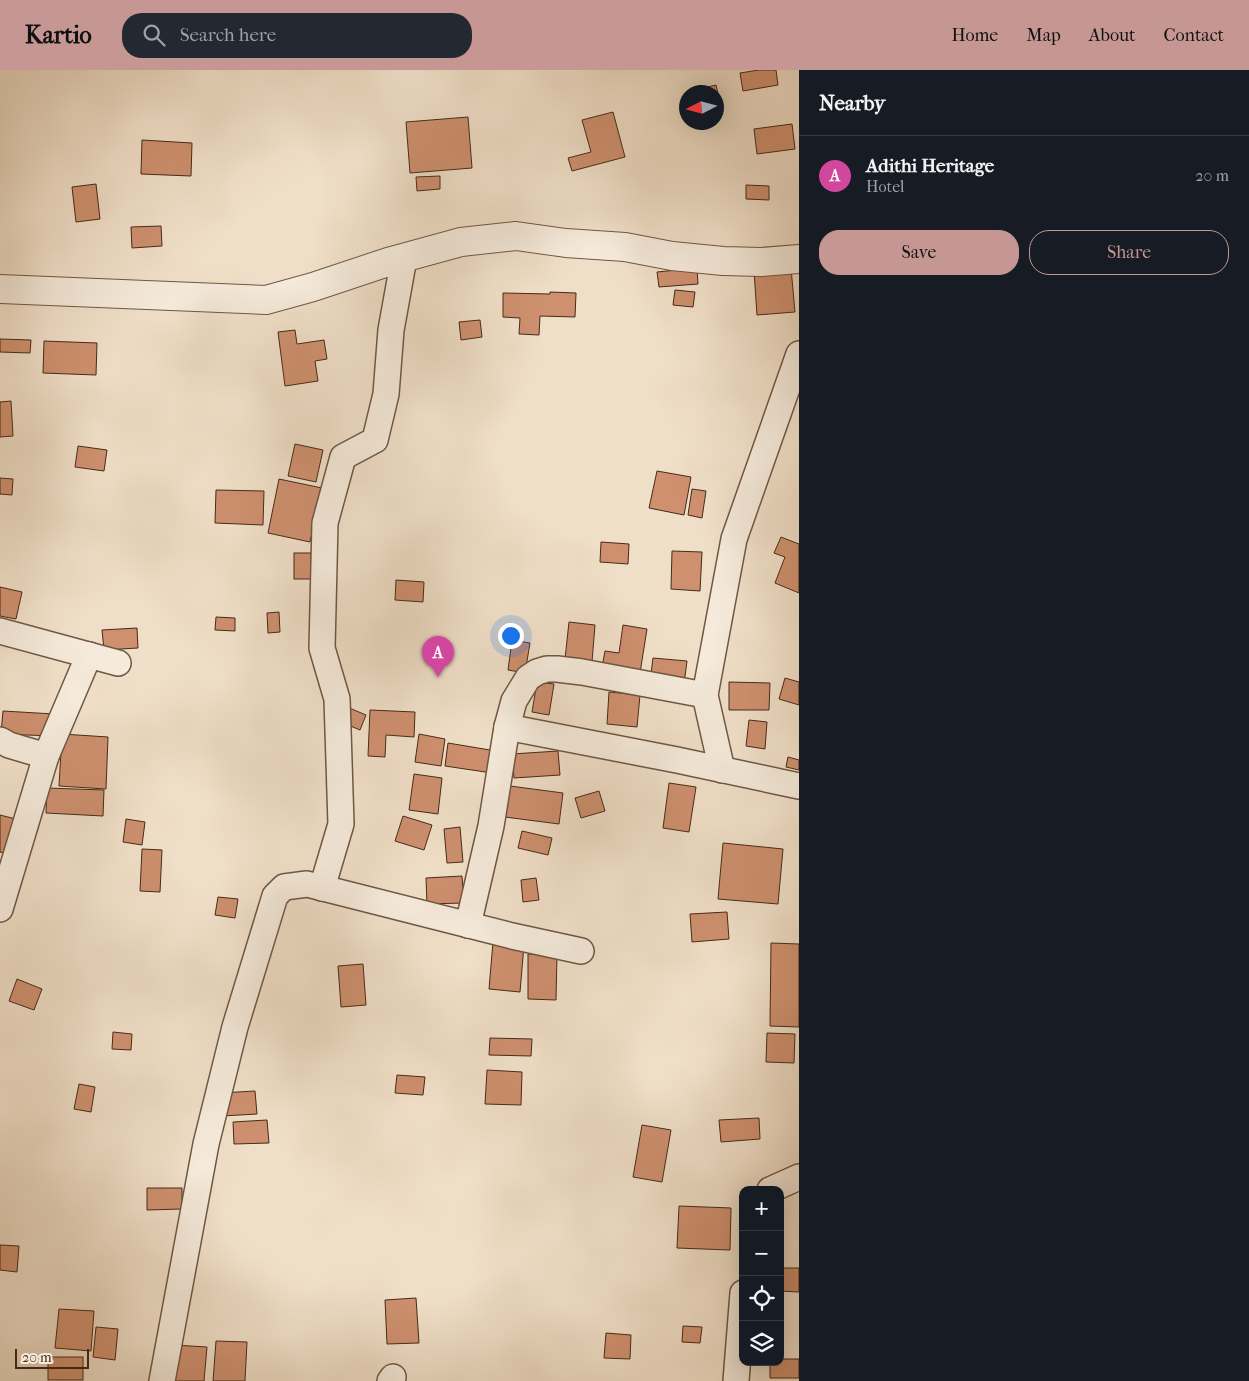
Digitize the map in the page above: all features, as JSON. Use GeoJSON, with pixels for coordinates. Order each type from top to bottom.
{"type":"FeatureCollection","features":[{"type":"Feature","properties":{"kind":"street"},"geometry":{"type":"LineString","coordinates":[[0,289],[266,300],[461,242],[516,236],[566,243],[625,247],[672,256],[723,261],[762,262],[799,259]]}},
{"type":"Feature","properties":{"kind":"street"},"geometry":{"type":"LineString","coordinates":[[322,888],[341,824],[337,699],[322,648],[325,523],[343,457],[375,440],[386,394],[391,330],[404,258]]}},
{"type":"Feature","properties":{"kind":"street"},"geometry":{"type":"LineString","coordinates":[[722,770],[706,695],[734,539],[799,354]]}},
{"type":"Feature","properties":{"kind":"street"},"geometry":{"type":"LineString","coordinates":[[0,631],[118,663]]}},
{"type":"Feature","properties":{"kind":"street"},"geometry":{"type":"LineString","coordinates":[[0,909],[46,756],[89,655]]}},
{"type":"Feature","properties":{"kind":"street"},"geometry":{"type":"LineString","coordinates":[[468,925],[490,826],[507,727],[514,701],[528,678],[537,672],[547,669],[582,672],[706,695]]}},
{"type":"Feature","properties":{"kind":"street"},"geometry":{"type":"LineString","coordinates":[[507,727],[799,786]]}},
{"type":"Feature","properties":{"kind":"street"},"geometry":{"type":"LineString","coordinates":[[0,740],[9,745],[46,756]]}},
{"type":"Feature","properties":{"kind":"street"},"geometry":{"type":"LineString","coordinates":[[162,1381],[206,1144],[235,1027],[275,896],[284,887],[307,884],[512,936],[581,951]]}},
{"type":"Feature","properties":{"kind":"street"},"geometry":{"type":"LineString","coordinates":[[778,1186],[799,1176]]}},
{"type":"Feature","properties":{"kind":"street"},"geometry":{"type":"LineString","coordinates":[[736,1381],[741,1321]]}},
{"type":"Feature","properties":{"kind":"building"},"geometry":{"type":"Polygon","coordinates":[[[776,70],[778,85],[743,91],[740,73],[776,70]]]}},
{"type":"Feature","properties":{"kind":"building"},"geometry":{"type":"Polygon","coordinates":[[[613,112],[625,157],[572,171],[568,158],[591,152],[582,120],[613,112]]]}},
{"type":"Feature","properties":{"kind":"building"},"geometry":{"type":"Polygon","coordinates":[[[468,117],[472,168],[410,173],[406,122],[468,117]]]}},
{"type":"Feature","properties":{"kind":"building"},"geometry":{"type":"Polygon","coordinates":[[[792,124],[795,149],[757,154],[754,129],[792,124]]]}},
{"type":"Feature","properties":{"kind":"building"},"geometry":{"type":"Polygon","coordinates":[[[142,140],[192,143],[191,176],[141,174],[142,140]]]}},
{"type":"Feature","properties":{"kind":"building"},"geometry":{"type":"Polygon","coordinates":[[[440,176],[440,189],[417,191],[416,177],[440,176]]]}},
{"type":"Feature","properties":{"kind":"building"},"geometry":{"type":"Polygon","coordinates":[[[96,184],[100,219],[76,222],[72,187],[96,184]]]}},
{"type":"Feature","properties":{"kind":"building"},"geometry":{"type":"Polygon","coordinates":[[[746,185],[769,186],[769,200],[746,199],[746,185]]]}},
{"type":"Feature","properties":{"kind":"building"},"geometry":{"type":"Polygon","coordinates":[[[161,226],[162,246],[132,248],[131,227],[161,226]]]}},
{"type":"Feature","properties":{"kind":"building"},"geometry":{"type":"Polygon","coordinates":[[[697,268],[698,284],[659,287],[657,272],[697,268]]]}},
{"type":"Feature","properties":{"kind":"building"},"geometry":{"type":"Polygon","coordinates":[[[791,268],[795,312],[757,315],[754,271],[791,268]]]}},
{"type":"Feature","properties":{"kind":"building"},"geometry":{"type":"Polygon","coordinates":[[[675,290],[695,292],[693,307],[673,305],[675,290]]]}},
{"type":"Feature","properties":{"kind":"building"},"geometry":{"type":"Polygon","coordinates":[[[550,292],[576,293],[575,317],[540,316],[539,335],[519,334],[520,318],[503,317],[503,293],[550,294],[550,292]]]}},
{"type":"Feature","properties":{"kind":"building"},"geometry":{"type":"Polygon","coordinates":[[[480,320],[482,337],[461,340],[459,322],[480,320]]]}},
{"type":"Feature","properties":{"kind":"building"},"geometry":{"type":"Polygon","coordinates":[[[295,330],[297,344],[324,340],[327,359],[315,361],[318,381],[285,386],[278,332],[295,330]]]}},
{"type":"Feature","properties":{"kind":"building"},"geometry":{"type":"Polygon","coordinates":[[[0,339],[31,340],[30,353],[0,352],[0,339]]]}},
{"type":"Feature","properties":{"kind":"building"},"geometry":{"type":"Polygon","coordinates":[[[44,341],[97,343],[96,375],[43,373],[44,341]]]}},
{"type":"Feature","properties":{"kind":"building"},"geometry":{"type":"Polygon","coordinates":[[[11,401],[13,436],[0,437],[0,402],[11,401]]]}},
{"type":"Feature","properties":{"kind":"building"},"geometry":{"type":"Polygon","coordinates":[[[295,444],[323,450],[316,482],[288,476],[295,444]]]}},
{"type":"Feature","properties":{"kind":"building"},"geometry":{"type":"Polygon","coordinates":[[[78,446],[107,450],[104,471],[75,467],[78,446]]]}},
{"type":"Feature","properties":{"kind":"building"},"geometry":{"type":"Polygon","coordinates":[[[657,471],[691,477],[684,515],[649,508],[657,471]]]}},
{"type":"Feature","properties":{"kind":"building"},"geometry":{"type":"Polygon","coordinates":[[[0,478],[13,479],[12,495],[0,494],[0,478]]]}},
{"type":"Feature","properties":{"kind":"building"},"geometry":{"type":"Polygon","coordinates":[[[279,479],[322,488],[310,542],[268,533],[279,479]]]}},
{"type":"Feature","properties":{"kind":"building"},"geometry":{"type":"Polygon","coordinates":[[[692,489],[706,491],[702,518],[688,515],[692,489]]]}},
{"type":"Feature","properties":{"kind":"building"},"geometry":{"type":"Polygon","coordinates":[[[216,490],[264,491],[263,525],[215,523],[216,490]]]}},
{"type":"Feature","properties":{"kind":"building"},"geometry":{"type":"Polygon","coordinates":[[[781,537],[799,544],[799,593],[775,583],[785,557],[774,553],[781,537]]]}},
{"type":"Feature","properties":{"kind":"building"},"geometry":{"type":"Polygon","coordinates":[[[601,542],[629,544],[628,564],[600,562],[601,542]]]}},
{"type":"Feature","properties":{"kind":"building"},"geometry":{"type":"Polygon","coordinates":[[[672,551],[702,552],[700,591],[671,589],[672,551]]]}},
{"type":"Feature","properties":{"kind":"building"},"geometry":{"type":"Polygon","coordinates":[[[294,553],[311,553],[311,579],[294,579],[294,553]]]}},
{"type":"Feature","properties":{"kind":"building"},"geometry":{"type":"Polygon","coordinates":[[[396,580],[424,582],[423,602],[395,600],[396,580]]]}},
{"type":"Feature","properties":{"kind":"building"},"geometry":{"type":"Polygon","coordinates":[[[0,587],[22,592],[16,619],[0,616],[0,587]]]}},
{"type":"Feature","properties":{"kind":"building"},"geometry":{"type":"Polygon","coordinates":[[[279,612],[280,632],[268,633],[267,613],[279,612]]]}},
{"type":"Feature","properties":{"kind":"building"},"geometry":{"type":"Polygon","coordinates":[[[216,617],[235,618],[235,631],[215,630],[216,617]]]}},
{"type":"Feature","properties":{"kind":"building"},"geometry":{"type":"Polygon","coordinates":[[[569,622],[595,625],[592,662],[565,659],[569,622]]]}},
{"type":"Feature","properties":{"kind":"building"},"geometry":{"type":"Polygon","coordinates":[[[623,625],[647,629],[640,673],[602,667],[605,651],[619,653],[623,625]]]}},
{"type":"Feature","properties":{"kind":"building"},"geometry":{"type":"Polygon","coordinates":[[[137,628],[138,648],[104,650],[102,630],[137,628]]]}},
{"type":"Feature","properties":{"kind":"building"},"geometry":{"type":"Polygon","coordinates":[[[512,640],[530,643],[525,673],[508,670],[512,640]]]}},
{"type":"Feature","properties":{"kind":"building"},"geometry":{"type":"Polygon","coordinates":[[[653,658],[687,661],[684,684],[650,681],[653,658]]]}},
{"type":"Feature","properties":{"kind":"building"},"geometry":{"type":"Polygon","coordinates":[[[785,678],[799,682],[799,705],[779,699],[785,678]]]}},
{"type":"Feature","properties":{"kind":"building"},"geometry":{"type":"Polygon","coordinates":[[[537,682],[554,684],[549,715],[532,712],[537,682]]]}},
{"type":"Feature","properties":{"kind":"building"},"geometry":{"type":"Polygon","coordinates":[[[729,682],[770,683],[769,710],[729,710],[729,682]]]}},
{"type":"Feature","properties":{"kind":"building"},"geometry":{"type":"Polygon","coordinates":[[[609,692],[640,695],[637,727],[607,724],[609,692]]]}},
{"type":"Feature","properties":{"kind":"building"},"geometry":{"type":"Polygon","coordinates":[[[347,707],[366,715],[360,730],[341,722],[347,707]]]}},
{"type":"Feature","properties":{"kind":"building"},"geometry":{"type":"Polygon","coordinates":[[[370,710],[415,712],[414,737],[386,735],[385,757],[368,756],[370,710]]]}},
{"type":"Feature","properties":{"kind":"building"},"geometry":{"type":"Polygon","coordinates":[[[3,711],[54,714],[53,736],[1,734],[3,711]]]}},
{"type":"Feature","properties":{"kind":"building"},"geometry":{"type":"Polygon","coordinates":[[[749,720],[767,722],[765,749],[746,746],[749,720]]]}},
{"type":"Feature","properties":{"kind":"building"},"geometry":{"type":"Polygon","coordinates":[[[62,734],[108,737],[106,789],[59,786],[62,734]]]}},
{"type":"Feature","properties":{"kind":"building"},"geometry":{"type":"Polygon","coordinates":[[[419,734],[445,739],[441,766],[415,762],[419,734]]]}},
{"type":"Feature","properties":{"kind":"building"},"geometry":{"type":"Polygon","coordinates":[[[448,743],[496,751],[492,773],[445,766],[448,743]]]}},
{"type":"Feature","properties":{"kind":"building"},"geometry":{"type":"Polygon","coordinates":[[[558,751],[560,775],[514,778],[512,754],[558,751]]]}},
{"type":"Feature","properties":{"kind":"building"},"geometry":{"type":"Polygon","coordinates":[[[788,757],[799,760],[799,770],[786,767],[788,757]]]}},
{"type":"Feature","properties":{"kind":"building"},"geometry":{"type":"Polygon","coordinates":[[[414,774],[442,778],[438,814],[409,810],[414,774]]]}},
{"type":"Feature","properties":{"kind":"building"},"geometry":{"type":"Polygon","coordinates":[[[669,783],[696,787],[689,832],[663,828],[669,783]]]}},
{"type":"Feature","properties":{"kind":"building"},"geometry":{"type":"Polygon","coordinates":[[[510,786],[563,793],[559,824],[505,817],[510,786]]]}},
{"type":"Feature","properties":{"kind":"building"},"geometry":{"type":"Polygon","coordinates":[[[47,788],[104,790],[103,816],[46,813],[47,788]]]}},
{"type":"Feature","properties":{"kind":"building"},"geometry":{"type":"Polygon","coordinates":[[[599,791],[605,811],[581,818],[575,798],[599,791]]]}},
{"type":"Feature","properties":{"kind":"building"},"geometry":{"type":"Polygon","coordinates":[[[0,815],[16,819],[8,854],[0,852],[0,815]]]}},
{"type":"Feature","properties":{"kind":"building"},"geometry":{"type":"Polygon","coordinates":[[[403,816],[432,825],[424,850],[395,841],[403,816]]]}},
{"type":"Feature","properties":{"kind":"building"},"geometry":{"type":"Polygon","coordinates":[[[126,819],[145,822],[142,845],[123,842],[126,819]]]}},
{"type":"Feature","properties":{"kind":"building"},"geometry":{"type":"Polygon","coordinates":[[[460,827],[463,862],[447,863],[444,829],[460,827]]]}},
{"type":"Feature","properties":{"kind":"building"},"geometry":{"type":"Polygon","coordinates":[[[522,831],[552,838],[548,855],[518,848],[522,831]]]}},
{"type":"Feature","properties":{"kind":"building"},"geometry":{"type":"Polygon","coordinates":[[[723,843],[783,849],[778,904],[718,899],[723,843]]]}},
{"type":"Feature","properties":{"kind":"building"},"geometry":{"type":"Polygon","coordinates":[[[142,849],[162,850],[160,892],[140,891],[142,849]]]}},
{"type":"Feature","properties":{"kind":"building"},"geometry":{"type":"Polygon","coordinates":[[[462,876],[464,903],[427,904],[426,878],[462,876]]]}},
{"type":"Feature","properties":{"kind":"building"},"geometry":{"type":"Polygon","coordinates":[[[536,878],[539,900],[523,902],[521,880],[536,878]]]}},
{"type":"Feature","properties":{"kind":"building"},"geometry":{"type":"Polygon","coordinates":[[[218,897],[238,899],[235,918],[215,915],[218,897]]]}},
{"type":"Feature","properties":{"kind":"building"},"geometry":{"type":"Polygon","coordinates":[[[727,912],[729,939],[692,942],[690,914],[727,912]]]}},
{"type":"Feature","properties":{"kind":"building"},"geometry":{"type":"Polygon","coordinates":[[[493,942],[524,945],[520,992],[489,989],[493,942]]]}},
{"type":"Feature","properties":{"kind":"building"},"geometry":{"type":"Polygon","coordinates":[[[771,943],[799,944],[799,1027],[770,1026],[771,943]]]}},
{"type":"Feature","properties":{"kind":"building"},"geometry":{"type":"Polygon","coordinates":[[[528,954],[557,955],[556,1000],[528,999],[528,954]]]}},
{"type":"Feature","properties":{"kind":"building"},"geometry":{"type":"Polygon","coordinates":[[[363,964],[366,1005],[341,1007],[338,966],[363,964]]]}},
{"type":"Feature","properties":{"kind":"building"},"geometry":{"type":"Polygon","coordinates":[[[17,979],[42,989],[34,1010],[9,1001],[17,979]]]}},
{"type":"Feature","properties":{"kind":"building"},"geometry":{"type":"Polygon","coordinates":[[[113,1032],[132,1034],[131,1050],[112,1049],[113,1032]]]}},
{"type":"Feature","properties":{"kind":"building"},"geometry":{"type":"Polygon","coordinates":[[[767,1033],[795,1034],[794,1063],[766,1062],[767,1033]]]}},
{"type":"Feature","properties":{"kind":"building"},"geometry":{"type":"Polygon","coordinates":[[[490,1038],[532,1039],[531,1056],[489,1055],[490,1038]]]}},
{"type":"Feature","properties":{"kind":"building"},"geometry":{"type":"Polygon","coordinates":[[[487,1070],[522,1072],[521,1105],[485,1104],[487,1070]]]}},
{"type":"Feature","properties":{"kind":"building"},"geometry":{"type":"Polygon","coordinates":[[[397,1075],[425,1077],[423,1095],[395,1093],[397,1075]]]}},
{"type":"Feature","properties":{"kind":"building"},"geometry":{"type":"Polygon","coordinates":[[[79,1084],[95,1087],[91,1112],[74,1109],[79,1084]]]}},
{"type":"Feature","properties":{"kind":"building"},"geometry":{"type":"Polygon","coordinates":[[[255,1091],[257,1114],[222,1116],[221,1093],[255,1091]]]}},
{"type":"Feature","properties":{"kind":"building"},"geometry":{"type":"Polygon","coordinates":[[[759,1118],[760,1139],[721,1142],[719,1120],[759,1118]]]}},
{"type":"Feature","properties":{"kind":"building"},"geometry":{"type":"Polygon","coordinates":[[[267,1120],[269,1143],[234,1144],[233,1122],[267,1120]]]}},
{"type":"Feature","properties":{"kind":"building"},"geometry":{"type":"Polygon","coordinates":[[[642,1125],[671,1130],[662,1182],[633,1177],[642,1125]]]}},
{"type":"Feature","properties":{"kind":"building"},"geometry":{"type":"Polygon","coordinates":[[[147,1188],[182,1188],[182,1209],[147,1210],[147,1188]]]}},
{"type":"Feature","properties":{"kind":"building"},"geometry":{"type":"Polygon","coordinates":[[[679,1206],[731,1208],[730,1250],[677,1248],[679,1206]]]}},
{"type":"Feature","properties":{"kind":"building"},"geometry":{"type":"Polygon","coordinates":[[[0,1245],[19,1246],[17,1272],[0,1270],[0,1245]]]}},
{"type":"Feature","properties":{"kind":"building"},"geometry":{"type":"Polygon","coordinates":[[[784,1268],[799,1268],[799,1292],[784,1291],[784,1268]]]}},
{"type":"Feature","properties":{"kind":"building"},"geometry":{"type":"Polygon","coordinates":[[[416,1298],[419,1343],[387,1344],[385,1300],[416,1298]]]}},
{"type":"Feature","properties":{"kind":"building"},"geometry":{"type":"Polygon","coordinates":[[[59,1309],[94,1311],[91,1351],[55,1348],[59,1309]]]}},
{"type":"Feature","properties":{"kind":"building"},"geometry":{"type":"Polygon","coordinates":[[[683,1326],[702,1327],[700,1343],[682,1342],[683,1326]]]}},
{"type":"Feature","properties":{"kind":"building"},"geometry":{"type":"Polygon","coordinates":[[[96,1327],[118,1329],[115,1360],[93,1357],[96,1327]]]}},
{"type":"Feature","properties":{"kind":"building"},"geometry":{"type":"Polygon","coordinates":[[[606,1333],[631,1335],[630,1359],[604,1358],[606,1333]]]}},
{"type":"Feature","properties":{"kind":"building"},"geometry":{"type":"Polygon","coordinates":[[[216,1341],[247,1342],[245,1381],[213,1381],[216,1341]]]}},
{"type":"Feature","properties":{"kind":"building"},"geometry":{"type":"Polygon","coordinates":[[[174,1345],[207,1347],[204,1381],[172,1381],[174,1345]]]}},
{"type":"Feature","properties":{"kind":"building"},"geometry":{"type":"Polygon","coordinates":[[[48,1357],[83,1357],[83,1380],[48,1380],[48,1357]]]}},
{"type":"Feature","properties":{"kind":"building"},"geometry":{"type":"Polygon","coordinates":[[[784,1359],[799,1359],[799,1378],[770,1378],[770,1366],[784,1366],[784,1359]]]}},
{"type":"Feature","properties":{"kind":"place","name":"Adithi Heritage"},"geometry":{"type":"Point","coordinates":[438,677]}}]}
